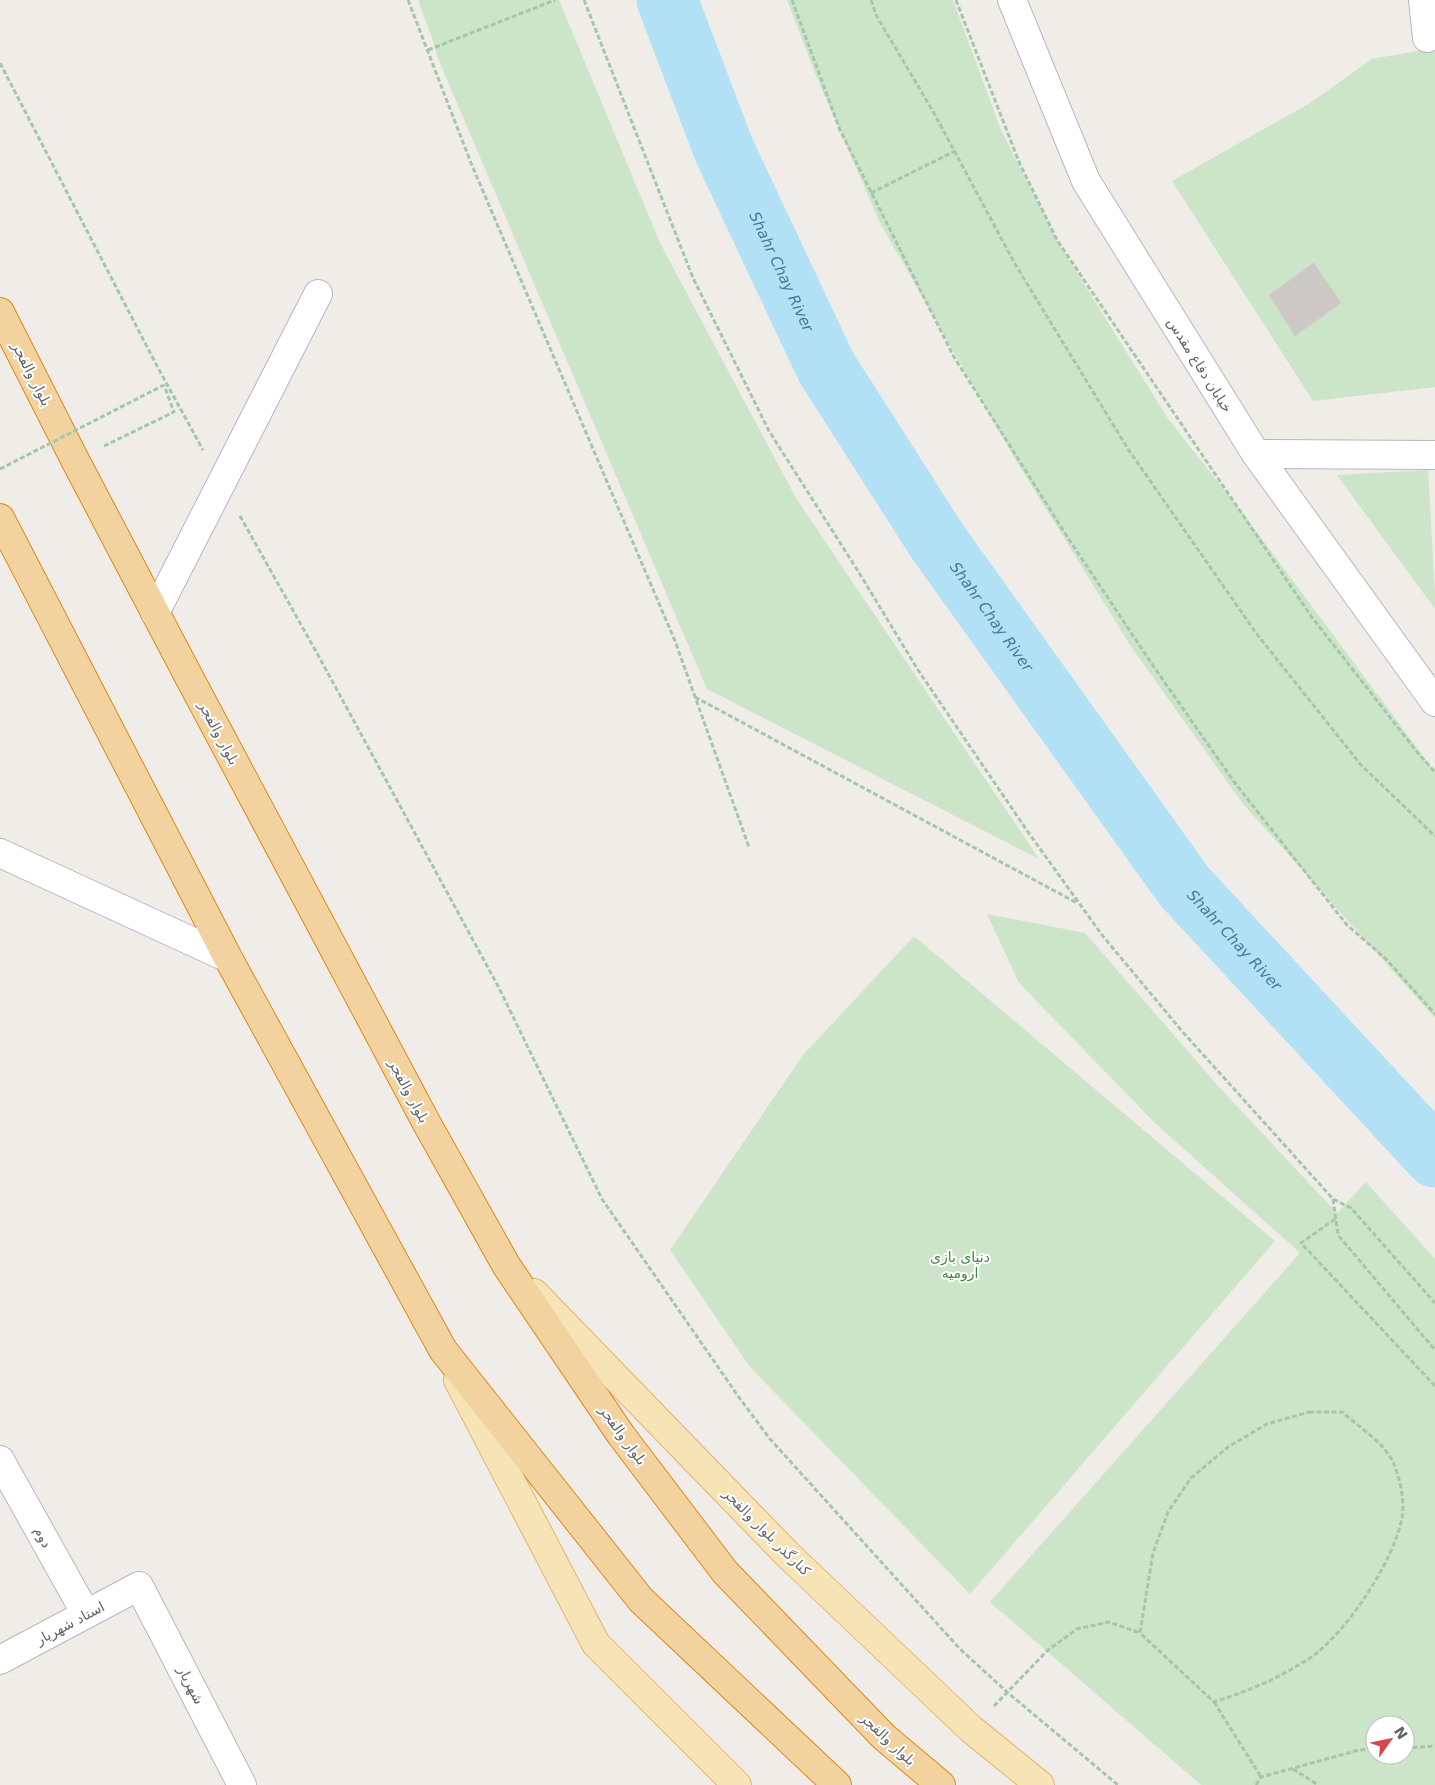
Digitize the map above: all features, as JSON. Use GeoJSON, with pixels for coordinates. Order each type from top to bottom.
{"type":"FeatureCollection","features":[{"type":"Feature","properties":{"kind":"highway","name":"بلوار والفجر"},"geometry":{"type":"LineString","coordinates":[[0,312],[155,613],[426,1122],[506,1265],[621,1435],[725,1572],[884,1737],[941,1785]]}},
{"type":"Feature","properties":{"kind":"highway"},"geometry":{"type":"LineString","coordinates":[[1,528],[228,958],[443,1350],[641,1600],[837,1785]]}},
{"type":"Feature","properties":{"kind":"main road","name":"کنارگذر بلوار والفجر"},"geometry":{"type":"LineString","coordinates":[[506,1265],[787,1554],[971,1730],[1040,1785]]}},
{"type":"Feature","properties":{"kind":"main road"},"geometry":{"type":"LineString","coordinates":[[443,1350],[596,1644],[737,1785]]}},
{"type":"Feature","properties":{"kind":"street","name":"خیابان دفاع مقدس"},"geometry":{"type":"LineString","coordinates":[[1012,0],[1086,182],[1256,454],[1435,702]]}},
{"type":"Feature","properties":{"kind":"street"},"geometry":{"type":"LineString","coordinates":[[1423,0],[1428,38]]}},
{"type":"Feature","properties":{"kind":"street"},"geometry":{"type":"LineString","coordinates":[[155,613],[318,294]]}},
{"type":"Feature","properties":{"kind":"street"},"geometry":{"type":"LineString","coordinates":[[1256,454],[1435,455]]}},
{"type":"Feature","properties":{"kind":"street"},"geometry":{"type":"LineString","coordinates":[[0,853],[228,958]]}},
{"type":"Feature","properties":{"kind":"street","name":"دوم"},"geometry":{"type":"LineString","coordinates":[[0,1460],[86,1614]]}},
{"type":"Feature","properties":{"kind":"street","name":"استاد شهریار"},"geometry":{"type":"LineString","coordinates":[[0,1660],[139,1586]]}},
{"type":"Feature","properties":{"kind":"street","name":"شهریار"},"geometry":{"type":"LineString","coordinates":[[139,1586],[242,1785]]}},
{"type":"Feature","properties":{"kind":"path"},"geometry":{"type":"LineString","coordinates":[[408,0],[471,163],[675,641],[749,847]]}},
{"type":"Feature","properties":{"kind":"path"},"geometry":{"type":"LineString","coordinates":[[428,50],[556,0]]}},
{"type":"Feature","properties":{"kind":"path"},"geometry":{"type":"LineString","coordinates":[[584,0],[693,278],[769,431],[858,570],[918,670],[1028,832],[1102,935],[1182,1030],[1333,1199],[1351,1208],[1435,1303]]}},
{"type":"Feature","properties":{"kind":"path"},"geometry":{"type":"LineString","coordinates":[[792,0],[840,130],[954,356],[1068,538],[1156,670],[1235,783],[1347,925],[1386,959],[1435,1014]]}},
{"type":"Feature","properties":{"kind":"path"},"geometry":{"type":"LineString","coordinates":[[871,0],[876,15],[934,113],[1016,264],[1128,449],[1250,625],[1361,765],[1435,836]]}},
{"type":"Feature","properties":{"kind":"path"},"geometry":{"type":"LineString","coordinates":[[956,0],[1020,162],[1057,240],[1311,616],[1417,752],[1435,772]]}},
{"type":"Feature","properties":{"kind":"path"},"geometry":{"type":"LineString","coordinates":[[0,63],[153,357],[498,986],[602,1199],[738,1396],[770,1439],[960,1649],[1007,1692],[1118,1785]]}},
{"type":"Feature","properties":{"kind":"path"},"geometry":{"type":"LineString","coordinates":[[871,193],[955,151]]}},
{"type":"Feature","properties":{"kind":"path"},"geometry":{"type":"LineString","coordinates":[[0,469],[164,385],[174,412],[75,460]]}},
{"type":"Feature","properties":{"kind":"path"},"geometry":{"type":"LineString","coordinates":[[695,697],[1080,904]]}},
{"type":"Feature","properties":{"kind":"path"},"geometry":{"type":"LineString","coordinates":[[1333,1199],[1338,1234],[1435,1350]]}},
{"type":"Feature","properties":{"kind":"path"},"geometry":{"type":"LineString","coordinates":[[1336,1219],[1301,1243],[1435,1386]]}},
{"type":"Feature","properties":{"kind":"path"},"geometry":{"type":"LineString","coordinates":[[1140,1633],[1153,1553],[1168,1512],[1191,1478],[1228,1447],[1267,1424],[1309,1412],[1342,1412],[1378,1443],[1393,1461],[1402,1488],[1402,1516],[1391,1552],[1351,1618],[1318,1652],[1281,1676],[1248,1691],[1214,1702]]}},
{"type":"Feature","properties":{"kind":"path"},"geometry":{"type":"LineString","coordinates":[[971,1730],[1048,1650],[1078,1629],[1109,1622],[1140,1633],[1214,1702],[1261,1778]]}},
{"type":"Feature","properties":{"kind":"path"},"geometry":{"type":"LineString","coordinates":[[1415,1747],[1435,1746]]}},
{"type":"Feature","properties":{"kind":"path"},"geometry":{"type":"LineString","coordinates":[[1256,1785],[1261,1778],[1365,1750]]}},
{"type":"Feature","properties":{"kind":"path"},"geometry":{"type":"LineString","coordinates":[[1293,1768],[1318,1785]]}},
{"type":"Feature","properties":{"kind":"green space"},"geometry":{"type":"Polygon","coordinates":[[[418,0],[559,0],[660,243],[796,498],[1039,859],[707,689],[439,61],[418,0]]]}},
{"type":"Feature","properties":{"kind":"green space"},"geometry":{"type":"Polygon","coordinates":[[[787,0],[953,0],[1001,130],[1059,244],[1169,420],[1245,516],[1435,772],[1435,1018],[1243,804],[1130,645],[1014,457],[880,223],[817,78],[787,0]]]}},
{"type":"Feature","properties":{"kind":"green space"},"geometry":{"type":"Polygon","coordinates":[[[1435,48],[1435,387],[1313,401],[1172,181],[1310,103],[1372,59],[1435,48]]]}},
{"type":"Feature","properties":{"kind":"green space"},"geometry":{"type":"Polygon","coordinates":[[[1428,470],[1435,593],[1435,609],[1337,475],[1428,470]]]}},
{"type":"Feature","properties":{"kind":"green space"},"geometry":{"type":"Polygon","coordinates":[[[987,914],[1085,933],[1220,1088],[1337,1213],[1366,1182],[1435,1259],[1435,1785],[1201,1785],[990,1602],[1300,1253],[1154,1122],[1019,983],[987,914]]]}},
{"type":"Feature","properties":{"kind":"green space","name":"دنیای بازی ارومیه"},"geometry":{"type":"Polygon","coordinates":[[[914,936],[1275,1241],[970,1594],[750,1367],[670,1250],[803,1055],[914,936]]]}},
{"type":"Feature","properties":{"kind":"building"},"geometry":{"type":"Polygon","coordinates":[[[1314,263],[1341,303],[1295,336],[1269,295],[1314,263]]]}},
{"type":"Feature","properties":{"kind":"waterway","name":"Shahr Chay River"},"geometry":{"type":"LineString","coordinates":[[667,0],[724,150],[826,367],[937,541],[1184,886],[1435,1157]]}}]}
